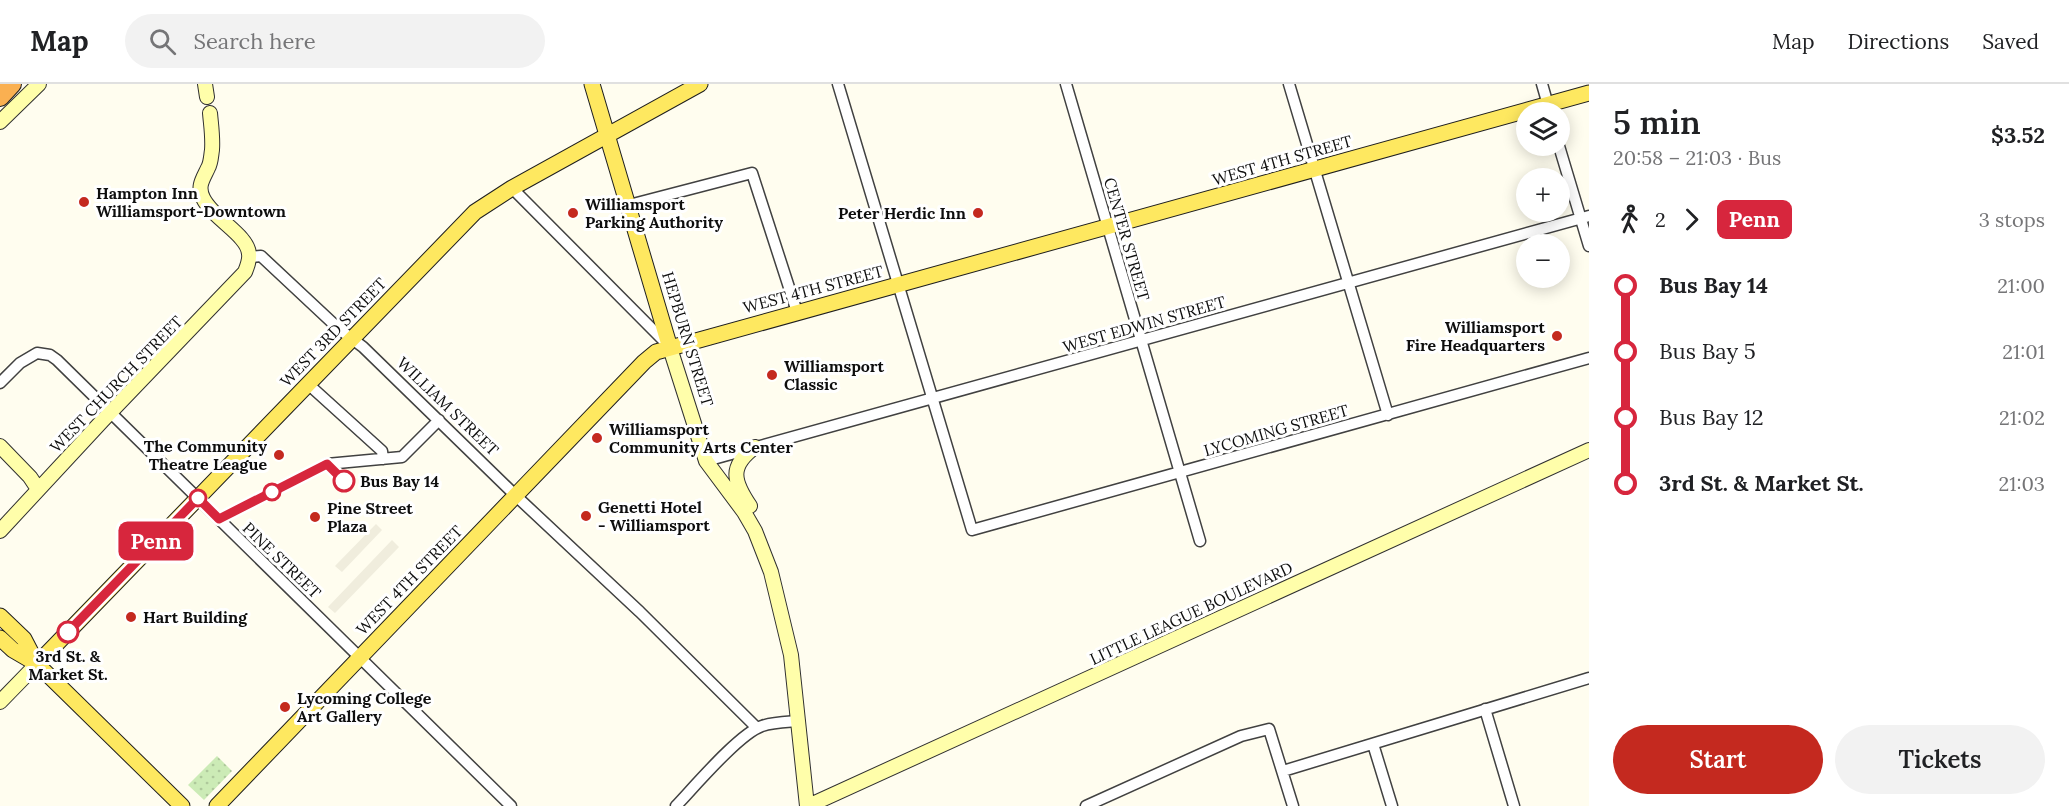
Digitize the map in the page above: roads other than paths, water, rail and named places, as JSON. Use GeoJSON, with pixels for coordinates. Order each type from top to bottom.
{"type":"FeatureCollection","features":[{"type":"Feature","properties":{"kind":"highway"},"geometry":{"type":"LineString","coordinates":[[0,97],[12,84]]}},
{"type":"Feature","properties":{"kind":"main road","name":"HEPBURN STREET"},"geometry":{"type":"LineString","coordinates":[[592,84],[670,348]]}},
{"type":"Feature","properties":{"kind":"main road","name":"WEST 3RD STREET"},"geometry":{"type":"LineString","coordinates":[[37,664],[463,223],[512,188],[700,84]]}},
{"type":"Feature","properties":{"kind":"main road","name":"WEST 4TH STREET"},"geometry":{"type":"LineString","coordinates":[[1565,102],[1589,93]]}},
{"type":"Feature","properties":{"kind":"main road","name":"WEST 4TH STREET"},"geometry":{"type":"LineString","coordinates":[[217,806],[515,495],[656,352],[1516,117]]}},
{"type":"Feature","properties":{"kind":"main road"},"geometry":{"type":"LineString","coordinates":[[0,616],[24,639],[37,664]]}},
{"type":"Feature","properties":{"kind":"main road"},"geometry":{"type":"LineString","coordinates":[[0,638],[13,650],[37,664],[182,806]]}},
{"type":"Feature","properties":{"kind":"street"},"geometry":{"type":"LineString","coordinates":[[0,122],[39,84]]}},
{"type":"Feature","properties":{"kind":"street"},"geometry":{"type":"LineString","coordinates":[[838,84],[932,398]]}},
{"type":"Feature","properties":{"kind":"street","name":"CENTER STREET"},"geometry":{"type":"LineString","coordinates":[[1066,84],[1200,541]]}},
{"type":"Feature","properties":{"kind":"street"},"geometry":{"type":"LineString","coordinates":[[1289,84],[1388,415]]}},
{"type":"Feature","properties":{"kind":"street"},"geometry":{"type":"LineString","coordinates":[[1542,84],[1547,102]]}},
{"type":"Feature","properties":{"kind":"street","name":"WILLIAM STREET"},"geometry":{"type":"LineString","coordinates":[[206,91],[212,135],[209,167],[202,178],[200,189],[203,200],[218,219],[242,238],[250,256],[261,256],[351,338],[640,612],[757,728]]}},
{"type":"Feature","properties":{"kind":"street"},"geometry":{"type":"LineString","coordinates":[[1563,156],[1585,217],[1589,246]]}},
{"type":"Feature","properties":{"kind":"street"},"geometry":{"type":"LineString","coordinates":[[628,205],[752,173],[797,312]]}},
{"type":"Feature","properties":{"kind":"street"},"geometry":{"type":"LineString","coordinates":[[512,188],[670,348]]}},
{"type":"Feature","properties":{"kind":"street","name":"WEST EDWIN STREET"},"geometry":{"type":"LineString","coordinates":[[706,460],[1585,217]]}},
{"type":"Feature","properties":{"kind":"street","name":"WEST CHURCH STREET"},"geometry":{"type":"LineString","coordinates":[[0,531],[110,412],[187,335],[245,272],[250,256]]}},
{"type":"Feature","properties":{"kind":"street","name":"HEPBURN STREET"},"geometry":{"type":"LineString","coordinates":[[670,348],[706,460],[755,531],[778,594],[791,655],[807,806]]}},
{"type":"Feature","properties":{"kind":"street","name":"PINE STREET"},"geometry":{"type":"LineString","coordinates":[[0,383],[30,356],[42,353],[57,360],[511,806]]}},
{"type":"Feature","properties":{"kind":"street","name":"LYCOMING STREET"},"geometry":{"type":"LineString","coordinates":[[932,398],[972,530],[1589,358]]}},
{"type":"Feature","properties":{"kind":"street"},"geometry":{"type":"LineString","coordinates":[[308,384],[382,451],[383,459]]}},
{"type":"Feature","properties":{"kind":"street"},"geometry":{"type":"LineString","coordinates":[[327,464],[402,457],[439,420]]}},
{"type":"Feature","properties":{"kind":"street"},"geometry":{"type":"LineString","coordinates":[[0,446],[30,477],[38,489]]}},
{"type":"Feature","properties":{"kind":"street"},"geometry":{"type":"LineString","coordinates":[[755,447],[740,461],[736,472],[739,488],[752,509],[755,531]]}},
{"type":"Feature","properties":{"kind":"street","name":"LITTLE LEAGUE BOULEVARD"},"geometry":{"type":"LineString","coordinates":[[807,806],[1589,450]]}},
{"type":"Feature","properties":{"kind":"street"},"geometry":{"type":"LineString","coordinates":[[0,702],[37,664]]}},
{"type":"Feature","properties":{"kind":"street"},"geometry":{"type":"LineString","coordinates":[[1282,771],[1589,678]]}},
{"type":"Feature","properties":{"kind":"street"},"geometry":{"type":"LineString","coordinates":[[1485,709],[1514,806]]}},
{"type":"Feature","properties":{"kind":"street"},"geometry":{"type":"LineString","coordinates":[[676,806],[724,756],[757,728],[777,722],[799,721]]}},
{"type":"Feature","properties":{"kind":"street"},"geometry":{"type":"LineString","coordinates":[[1086,806],[1241,736],[1269,729],[1293,806]]}},
{"type":"Feature","properties":{"kind":"street"},"geometry":{"type":"LineString","coordinates":[[1373,744],[1392,806]]}},
{"type":"Feature","properties":{"kind":"place","name":"Hampton Inn Williamsport-Downtown"},"geometry":{"type":"Point","coordinates":[84,202]}},
{"type":"Feature","properties":{"kind":"place","name":"Williamsport Parking Authority"},"geometry":{"type":"Point","coordinates":[573,213]}},
{"type":"Feature","properties":{"kind":"place","name":"Peter Herdic Inn"},"geometry":{"type":"Point","coordinates":[978,213]}},
{"type":"Feature","properties":{"kind":"place","name":"Williamsport Fire Headquarters"},"geometry":{"type":"Point","coordinates":[1557,336]}},
{"type":"Feature","properties":{"kind":"place","name":"Williamsport Classic"},"geometry":{"type":"Point","coordinates":[772,375]}},
{"type":"Feature","properties":{"kind":"place","name":"Williamsport Community Arts Center"},"geometry":{"type":"Point","coordinates":[597,438]}},
{"type":"Feature","properties":{"kind":"place","name":"The Community Theatre League"},"geometry":{"type":"Point","coordinates":[279,455]}},
{"type":"Feature","properties":{"kind":"place","name":"Bus Bay 14"},"geometry":{"type":"Point","coordinates":[344,481]}},
{"type":"Feature","properties":{"kind":"place","name":"Genetti Hotel - Williamsport"},"geometry":{"type":"Point","coordinates":[586,516]}},
{"type":"Feature","properties":{"kind":"place","name":"Pine Street Plaza"},"geometry":{"type":"Point","coordinates":[315,517]}},
{"type":"Feature","properties":{"kind":"place","name":"Hart Building"},"geometry":{"type":"Point","coordinates":[131,617]}},
{"type":"Feature","properties":{"kind":"place","name":"3rd St. & Market St."},"geometry":{"type":"Point","coordinates":[68,632]}},
{"type":"Feature","properties":{"kind":"place","name":"Lycoming College Art Gallery"},"geometry":{"type":"Point","coordinates":[285,707]}}]}
